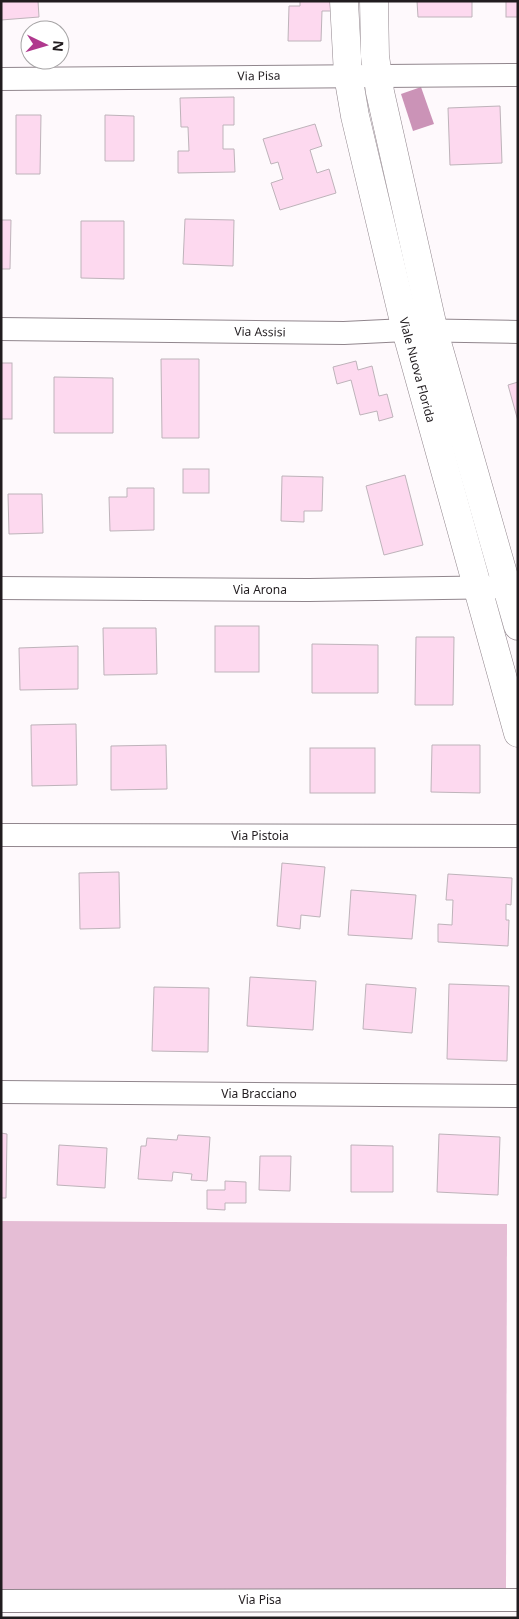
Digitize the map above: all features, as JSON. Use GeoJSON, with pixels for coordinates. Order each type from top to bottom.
{"type":"FeatureCollection","features":[{"type":"Feature","properties":{"kind":"street","name":"Viale Nuova Florida"},"geometry":{"type":"LineString","coordinates":[[344,1],[348,75],[355,116],[406,330],[518,733]]}},
{"type":"Feature","properties":{"kind":"street"},"geometry":{"type":"LineString","coordinates":[[374,1],[377,75],[383,110],[434,332],[512,587],[518,626]]}},
{"type":"Feature","properties":{"kind":"street","name":"Via Pisa"},"geometry":{"type":"LineString","coordinates":[[1,79],[518,75]]}},
{"type":"Feature","properties":{"kind":"street","name":"Via Assisi"},"geometry":{"type":"LineString","coordinates":[[1,329],[334,333],[406,330],[518,332]]}},
{"type":"Feature","properties":{"kind":"street","name":"Via Arona"},"geometry":{"type":"LineString","coordinates":[[1,588],[309,590],[512,587]]}},
{"type":"Feature","properties":{"kind":"street","name":"Via Pistoia"},"geometry":{"type":"LineString","coordinates":[[1,835],[518,836]]}},
{"type":"Feature","properties":{"kind":"street","name":"Via Bracciano"},"geometry":{"type":"LineString","coordinates":[[1,1092],[518,1096]]}},
{"type":"Feature","properties":{"kind":"street","name":"Via Pisa"},"geometry":{"type":"LineString","coordinates":[[1,1601],[518,1600]]}},
{"type":"Feature","properties":{"kind":"shaded area"},"geometry":{"type":"Polygon","coordinates":[[[421,87],[434,124],[413,131],[401,94],[421,87]]]}},
{"type":"Feature","properties":{"kind":"shaded area"},"geometry":{"type":"Polygon","coordinates":[[[1,1221],[507,1224],[506,1590],[1,1592],[1,1221]]]}},
{"type":"Feature","properties":{"kind":"building"},"geometry":{"type":"Polygon","coordinates":[[[1,1],[38,1],[39,17],[1,20],[1,1]]]}},
{"type":"Feature","properties":{"kind":"building"},"geometry":{"type":"Polygon","coordinates":[[[300,1],[332,1],[332,11],[322,11],[321,41],[288,41],[289,6],[300,6],[300,1]]]}},
{"type":"Feature","properties":{"kind":"building"},"geometry":{"type":"Polygon","coordinates":[[[417,1],[472,1],[472,17],[418,17],[417,1]]]}},
{"type":"Feature","properties":{"kind":"building"},"geometry":{"type":"Polygon","coordinates":[[[506,1],[518,1],[518,17],[506,17],[506,1]]]}},
{"type":"Feature","properties":{"kind":"building"},"geometry":{"type":"Polygon","coordinates":[[[234,97],[234,125],[223,125],[223,149],[234,149],[235,172],[178,173],[178,151],[189,151],[188,127],[181,127],[180,98],[234,97]]]}},
{"type":"Feature","properties":{"kind":"building"},"geometry":{"type":"Polygon","coordinates":[[[500,106],[502,163],[450,165],[448,108],[500,106]]]}},
{"type":"Feature","properties":{"kind":"building"},"geometry":{"type":"Polygon","coordinates":[[[16,115],[41,115],[40,174],[16,174],[16,115]]]}},
{"type":"Feature","properties":{"kind":"building"},"geometry":{"type":"Polygon","coordinates":[[[105,115],[134,116],[134,161],[105,161],[105,115]]]}},
{"type":"Feature","properties":{"kind":"building"},"geometry":{"type":"Polygon","coordinates":[[[315,124],[322,146],[310,150],[317,173],[329,169],[336,193],[280,210],[271,183],[283,179],[278,162],[271,164],[263,139],[315,124]]]}},
{"type":"Feature","properties":{"kind":"building"},"geometry":{"type":"Polygon","coordinates":[[[185,219],[234,220],[233,266],[183,264],[185,219]]]}},
{"type":"Feature","properties":{"kind":"building"},"geometry":{"type":"Polygon","coordinates":[[[1,220],[11,220],[10,269],[1,269],[1,220]]]}},
{"type":"Feature","properties":{"kind":"building"},"geometry":{"type":"Polygon","coordinates":[[[81,221],[124,221],[124,279],[81,278],[81,221]]]}},
{"type":"Feature","properties":{"kind":"building"},"geometry":{"type":"Polygon","coordinates":[[[161,359],[199,359],[199,438],[162,438],[161,359]]]}},
{"type":"Feature","properties":{"kind":"building"},"geometry":{"type":"Polygon","coordinates":[[[356,361],[358,370],[372,366],[379,396],[387,394],[393,417],[379,421],[377,411],[360,415],[351,380],[337,384],[333,367],[356,361]]]}},
{"type":"Feature","properties":{"kind":"building"},"geometry":{"type":"Polygon","coordinates":[[[1,363],[12,363],[12,419],[1,419],[1,363]]]}},
{"type":"Feature","properties":{"kind":"building"},"geometry":{"type":"Polygon","coordinates":[[[54,377],[113,378],[113,433],[54,433],[54,377]]]}},
{"type":"Feature","properties":{"kind":"building"},"geometry":{"type":"Polygon","coordinates":[[[518,382],[518,421],[508,385],[518,382]]]}},
{"type":"Feature","properties":{"kind":"building"},"geometry":{"type":"Polygon","coordinates":[[[183,469],[209,469],[209,493],[183,493],[183,469]]]}},
{"type":"Feature","properties":{"kind":"building"},"geometry":{"type":"Polygon","coordinates":[[[405,475],[423,545],[384,555],[366,486],[405,475]]]}},
{"type":"Feature","properties":{"kind":"building"},"geometry":{"type":"Polygon","coordinates":[[[282,476],[323,477],[322,511],[304,511],[304,522],[281,521],[282,476]]]}},
{"type":"Feature","properties":{"kind":"building"},"geometry":{"type":"Polygon","coordinates":[[[127,488],[154,488],[154,530],[110,531],[109,497],[127,497],[127,488]]]}},
{"type":"Feature","properties":{"kind":"building"},"geometry":{"type":"Polygon","coordinates":[[[8,494],[42,494],[43,533],[9,534],[8,494]]]}},
{"type":"Feature","properties":{"kind":"building"},"geometry":{"type":"Polygon","coordinates":[[[215,626],[259,626],[259,672],[215,672],[215,626]]]}},
{"type":"Feature","properties":{"kind":"building"},"geometry":{"type":"Polygon","coordinates":[[[103,628],[156,628],[157,674],[104,675],[103,628]]]}},
{"type":"Feature","properties":{"kind":"building"},"geometry":{"type":"Polygon","coordinates":[[[416,637],[454,637],[453,705],[415,705],[416,637]]]}},
{"type":"Feature","properties":{"kind":"building"},"geometry":{"type":"Polygon","coordinates":[[[312,644],[378,645],[378,693],[312,693],[312,644]]]}},
{"type":"Feature","properties":{"kind":"building"},"geometry":{"type":"Polygon","coordinates":[[[78,646],[78,689],[20,690],[19,648],[78,646]]]}},
{"type":"Feature","properties":{"kind":"building"},"geometry":{"type":"Polygon","coordinates":[[[76,724],[77,785],[32,786],[31,725],[76,724]]]}},
{"type":"Feature","properties":{"kind":"building"},"geometry":{"type":"Polygon","coordinates":[[[166,745],[167,789],[111,790],[111,746],[166,745]]]}},
{"type":"Feature","properties":{"kind":"building"},"geometry":{"type":"Polygon","coordinates":[[[432,745],[480,745],[480,793],[431,792],[432,745]]]}},
{"type":"Feature","properties":{"kind":"building"},"geometry":{"type":"Polygon","coordinates":[[[310,748],[375,748],[375,793],[310,793],[310,748]]]}},
{"type":"Feature","properties":{"kind":"building"},"geometry":{"type":"Polygon","coordinates":[[[282,863],[325,867],[320,917],[301,915],[300,929],[277,926],[282,863]]]}},
{"type":"Feature","properties":{"kind":"building"},"geometry":{"type":"Polygon","coordinates":[[[119,872],[120,928],[80,929],[79,873],[119,872]]]}},
{"type":"Feature","properties":{"kind":"building"},"geometry":{"type":"Polygon","coordinates":[[[448,874],[512,878],[511,905],[506,904],[506,920],[509,920],[508,946],[438,942],[438,924],[452,925],[453,900],[446,900],[448,874]]]}},
{"type":"Feature","properties":{"kind":"building"},"geometry":{"type":"Polygon","coordinates":[[[351,890],[416,895],[412,939],[348,935],[351,890]]]}},
{"type":"Feature","properties":{"kind":"building"},"geometry":{"type":"Polygon","coordinates":[[[250,977],[316,981],[313,1030],[247,1026],[250,977]]]}},
{"type":"Feature","properties":{"kind":"building"},"geometry":{"type":"Polygon","coordinates":[[[366,984],[416,988],[412,1033],[363,1029],[366,984]]]}},
{"type":"Feature","properties":{"kind":"building"},"geometry":{"type":"Polygon","coordinates":[[[449,984],[509,986],[507,1061],[447,1059],[449,984]]]}},
{"type":"Feature","properties":{"kind":"building"},"geometry":{"type":"Polygon","coordinates":[[[154,987],[209,988],[208,1052],[152,1051],[154,987]]]}},
{"type":"Feature","properties":{"kind":"building"},"geometry":{"type":"Polygon","coordinates":[[[1,1133],[7,1134],[6,1198],[1,1198],[1,1133]]]}},
{"type":"Feature","properties":{"kind":"building"},"geometry":{"type":"Polygon","coordinates":[[[439,1134],[500,1137],[498,1195],[437,1192],[439,1134]]]}},
{"type":"Feature","properties":{"kind":"building"},"geometry":{"type":"Polygon","coordinates":[[[178,1135],[210,1137],[207,1181],[191,1180],[192,1174],[173,1172],[172,1181],[138,1179],[141,1146],[146,1146],[147,1138],[177,1140],[178,1135]]]}},
{"type":"Feature","properties":{"kind":"building"},"geometry":{"type":"Polygon","coordinates":[[[59,1145],[107,1148],[105,1188],[57,1185],[59,1145]]]}},
{"type":"Feature","properties":{"kind":"building"},"geometry":{"type":"Polygon","coordinates":[[[351,1145],[393,1146],[393,1192],[351,1192],[351,1145]]]}},
{"type":"Feature","properties":{"kind":"building"},"geometry":{"type":"Polygon","coordinates":[[[260,1156],[291,1156],[290,1191],[259,1190],[260,1156]]]}},
{"type":"Feature","properties":{"kind":"building"},"geometry":{"type":"Polygon","coordinates":[[[225,1181],[246,1182],[246,1203],[225,1203],[225,1210],[207,1209],[207,1190],[225,1190],[225,1181]]]}}]}
